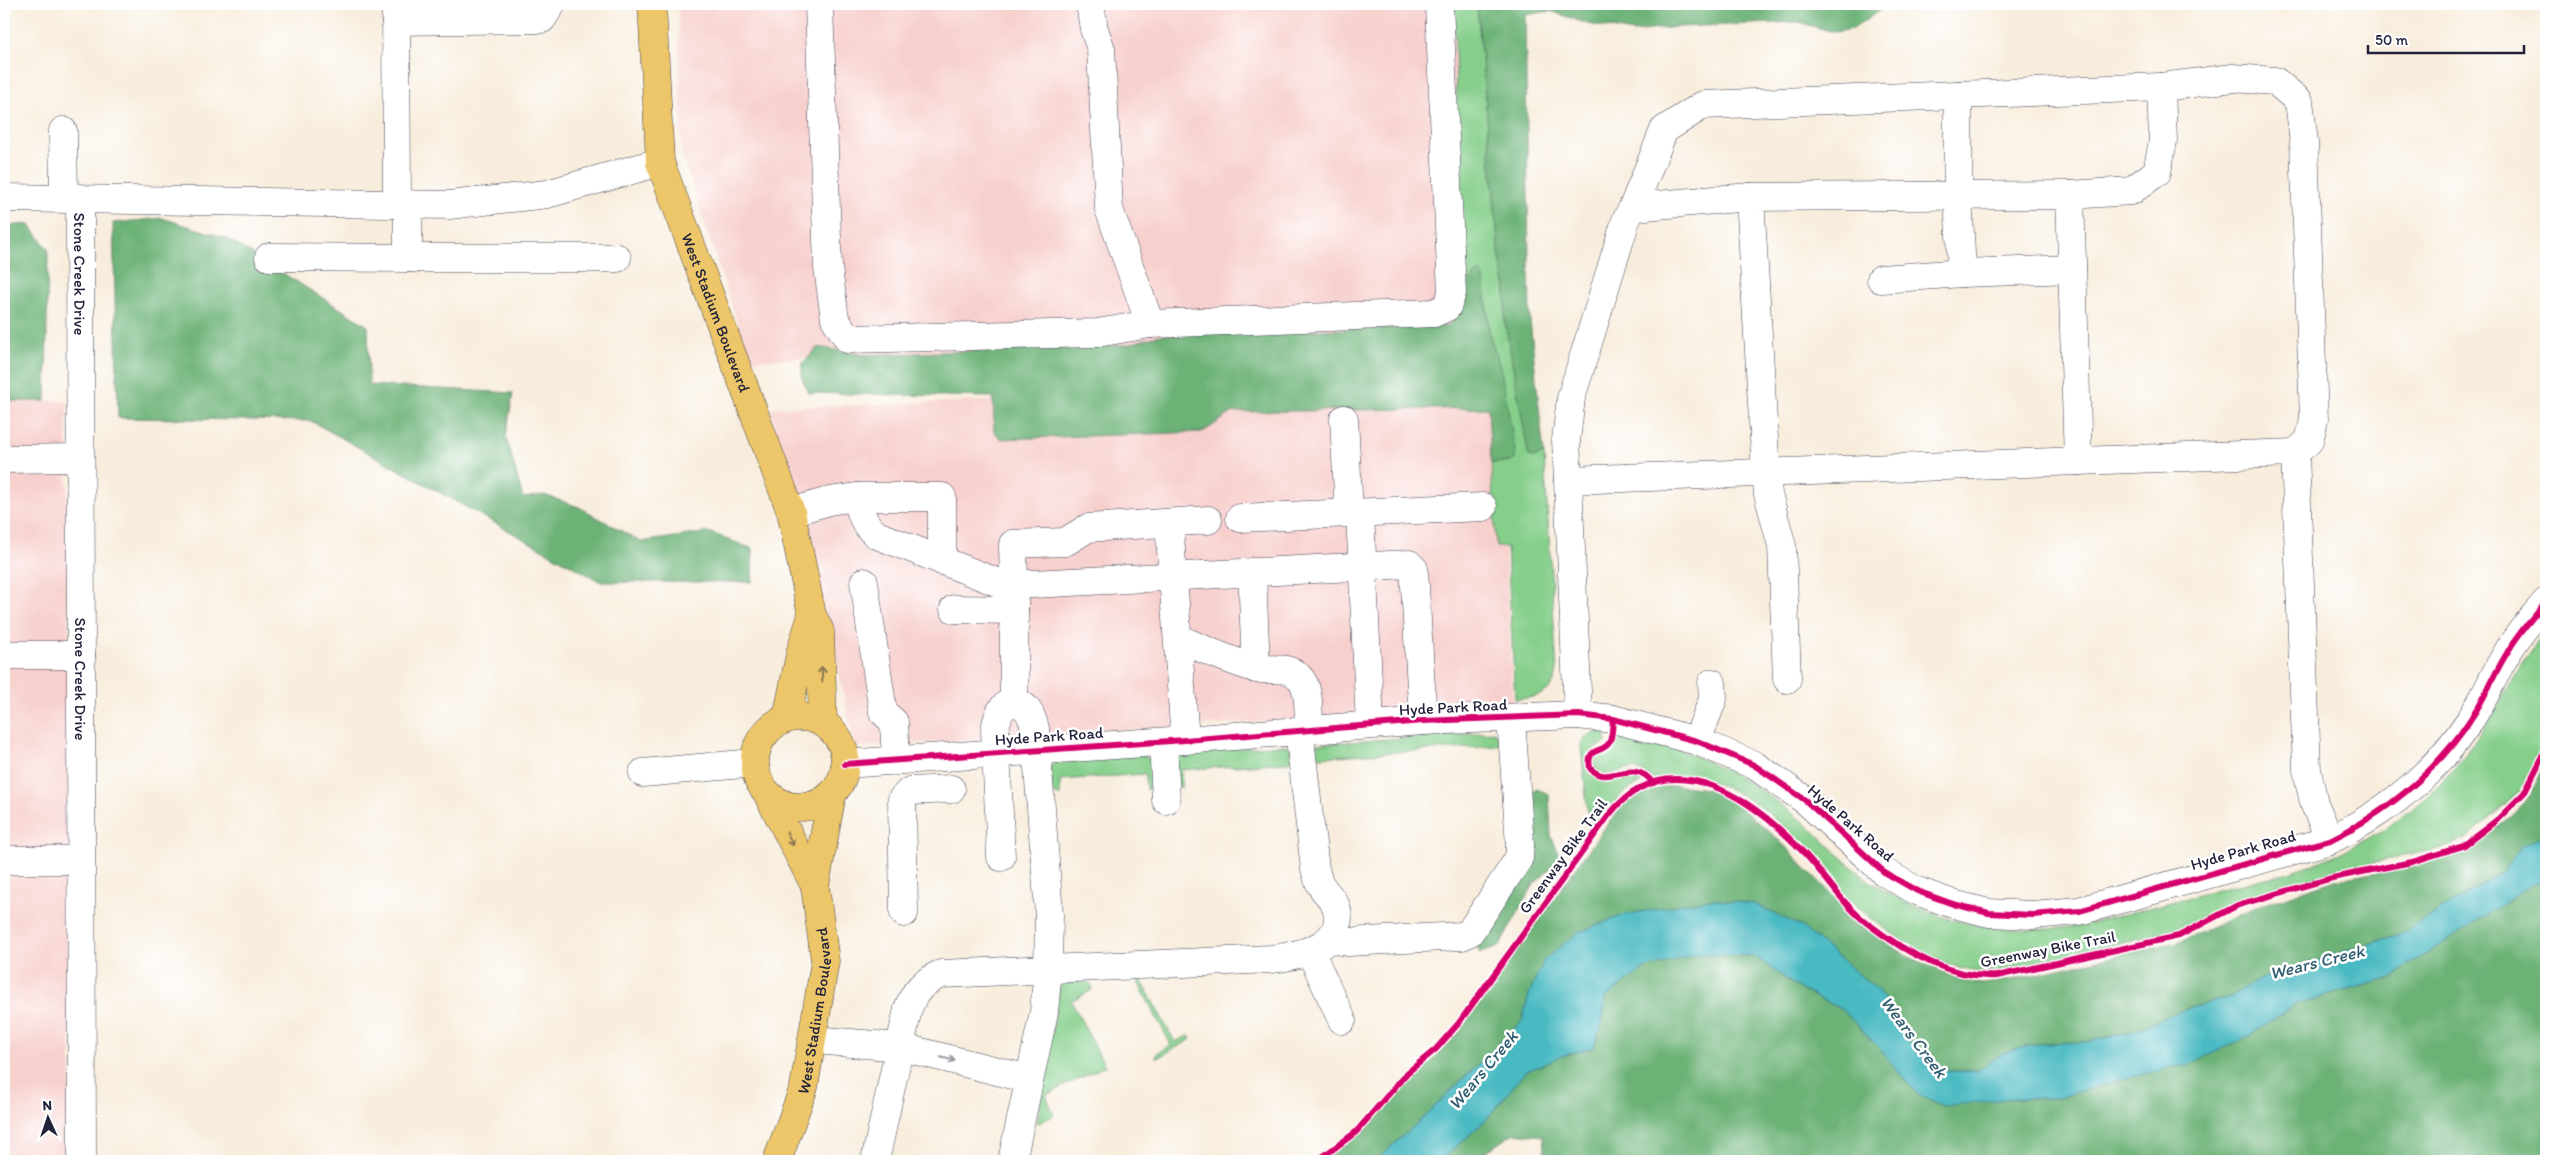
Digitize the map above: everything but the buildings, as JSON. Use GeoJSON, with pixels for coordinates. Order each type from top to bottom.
{"type":"FeatureCollection","features":[{"type":"Feature","properties":{"kind":"main road","name":"West Stadium Boulevard"},"geometry":{"type":"LineString","coordinates":[[652,4],[660,162],[791,512],[812,615],[820,631],[823,723]]}},
{"type":"Feature","properties":{"kind":"main road","name":"West Stadium Boulevard"},"geometry":{"type":"LineString","coordinates":[[788,718],[801,650],[812,615]]}},
{"type":"Feature","properties":{"kind":"main road"},"geometry":{"type":"LineString","coordinates":[[807,717],[823,723],[835,733],[843,748],[845,764],[841,780],[832,794],[818,803],[801,807],[784,804],[768,795],[758,780],[754,763],[758,743],[770,727],[788,718],[807,717]]}},
{"type":"Feature","properties":{"kind":"main road","name":"West Stadium Boulevard"},"geometry":{"type":"LineString","coordinates":[[777,1161],[804,1087],[825,961],[815,886],[832,794]]}},
{"type":"Feature","properties":{"kind":"main road","name":"West Stadium Boulevard"},"geometry":{"type":"LineString","coordinates":[[768,795],[815,886]]}},
{"type":"Feature","properties":{"kind":"main road","name":"West Stadium Boulevard"},"geometry":{"type":"LineString","coordinates":[[769,1161],[786,1132]]}},
{"type":"Feature","properties":{"kind":"main road"},"geometry":{"type":"LineString","coordinates":[[760,1161],[786,1132]]}},
{"type":"Feature","properties":{"kind":"street"},"geometry":{"type":"LineString","coordinates":[[408,258],[402,204],[396,13],[542,19],[552,4]]}},
{"type":"Feature","properties":{"kind":"street"},"geometry":{"type":"LineString","coordinates":[[819,4],[828,268],[835,319],[848,339],[1097,333],[1150,324],[1434,313],[1447,307],[1452,294],[1439,4]]}},
{"type":"Feature","properties":{"kind":"street"},"geometry":{"type":"LineString","coordinates":[[1090,4],[1094,29],[1101,49],[1110,209],[1150,324]]}},
{"type":"Feature","properties":{"kind":"street"},"geometry":{"type":"LineString","coordinates":[[1568,480],[2295,453],[2309,441],[2314,420],[2304,142],[2299,101],[2275,81],[2233,78],[2161,87],[1704,105],[1664,130],[1626,220],[1571,398],[1566,440],[1578,715]]}},
{"type":"Feature","properties":{"kind":"street"},"geometry":{"type":"LineString","coordinates":[[1633,207],[1750,197],[2070,195],[2131,191],[2157,172],[2163,141],[2161,87]]}},
{"type":"Feature","properties":{"kind":"street"},"geometry":{"type":"LineString","coordinates":[[1958,94],[1958,196],[1962,273]]}},
{"type":"Feature","properties":{"kind":"street","name":"Stone Creek Drive"},"geometry":{"type":"LineString","coordinates":[[63,131],[72,198],[80,458],[82,1161]]}},
{"type":"Feature","properties":{"kind":"street"},"geometry":{"type":"LineString","coordinates":[[4,198],[449,205],[547,194],[660,162]]}},
{"type":"Feature","properties":{"kind":"street"},"geometry":{"type":"LineString","coordinates":[[2070,195],[2078,461]]}},
{"type":"Feature","properties":{"kind":"street"},"geometry":{"type":"LineString","coordinates":[[1750,197],[1766,473],[1768,494],[1782,546],[1787,679]]}},
{"type":"Feature","properties":{"kind":"street"},"geometry":{"type":"LineString","coordinates":[[269,256],[617,258]]}},
{"type":"Feature","properties":{"kind":"street"},"geometry":{"type":"LineString","coordinates":[[1881,279],[1962,273],[2072,269]]}},
{"type":"Feature","properties":{"kind":"street"},"geometry":{"type":"LineString","coordinates":[[1344,419],[1362,566],[1370,724]]}},
{"type":"Feature","properties":{"kind":"street"},"geometry":{"type":"LineString","coordinates":[[2295,453],[2307,770],[2314,803],[2330,840]]}},
{"type":"Feature","properties":{"kind":"street"},"geometry":{"type":"LineString","coordinates":[[4,459],[80,458]]}},
{"type":"Feature","properties":{"kind":"street"},"geometry":{"type":"LineString","coordinates":[[791,512],[829,501],[857,497],[942,497],[942,560]]}},
{"type":"Feature","properties":{"kind":"street"},"geometry":{"type":"LineString","coordinates":[[857,497],[863,520],[868,529],[877,535],[999,583],[1014,597]]}},
{"type":"Feature","properties":{"kind":"street"},"geometry":{"type":"LineString","coordinates":[[1240,518],[1483,507]]}},
{"type":"Feature","properties":{"kind":"street"},"geometry":{"type":"LineString","coordinates":[[1014,701],[1013,544],[1065,542],[1088,528],[1208,520]]}},
{"type":"Feature","properties":{"kind":"street"},"geometry":{"type":"LineString","coordinates":[[1166,800],[1174,741],[1178,640],[1169,522]]}},
{"type":"Feature","properties":{"kind":"street"},"geometry":{"type":"LineString","coordinates":[[954,609],[1014,597],[1174,575],[1409,564],[1414,569],[1423,721]]}},
{"type":"Feature","properties":{"kind":"street"},"geometry":{"type":"LineString","coordinates":[[1252,572],[1256,669]]}},
{"type":"Feature","properties":{"kind":"street"},"geometry":{"type":"LineString","coordinates":[[864,582],[883,712],[894,722],[910,791]]}},
{"type":"Feature","properties":{"kind":"street","name":"Hyde Park Road"},"geometry":{"type":"LineString","coordinates":[[845,764],[1174,741],[1370,724],[1578,715],[1613,719],[1697,740],[1754,765],[1805,800],[1892,877],[1917,891],[1954,904],[1989,913],[2033,914],[2079,911],[2330,840],[2359,826],[2392,804],[2423,778],[2446,754],[2472,718],[2506,654],[2523,629],[2546,602]]}},
{"type":"Feature","properties":{"kind":"street"},"geometry":{"type":"LineString","coordinates":[[1178,640],[1256,669],[1285,669],[1300,677],[1306,693],[1304,730],[1315,869],[1319,883],[1332,899],[1337,910],[1336,924],[1320,945]]}},
{"type":"Feature","properties":{"kind":"street"},"geometry":{"type":"LineString","coordinates":[[4,655],[81,655]]}},
{"type":"Feature","properties":{"kind":"street"},"geometry":{"type":"LineString","coordinates":[[1697,740],[1713,699],[1712,682]]}},
{"type":"Feature","properties":{"kind":"street"},"geometry":{"type":"LineString","coordinates":[[1001,858],[995,729],[999,713],[1005,704],[1014,701],[1023,704],[1030,712],[1036,728],[1048,914],[1048,969],[1044,1012],[1012,1161]]}},
{"type":"Feature","properties":{"kind":"street"},"geometry":{"type":"LineString","coordinates":[[875,1161],[912,997],[929,979],[941,974],[1271,959],[1320,945],[1462,936],[1470,932],[1519,858],[1520,844],[1511,718]]}},
{"type":"Feature","properties":{"kind":"street"},"geometry":{"type":"LineString","coordinates":[[643,774],[754,763]]}},
{"type":"Feature","properties":{"kind":"street"},"geometry":{"type":"LineString","coordinates":[[904,913],[902,799],[910,791],[951,789]]}},
{"type":"Feature","properties":{"kind":"street"},"geometry":{"type":"LineString","coordinates":[[4,860],[81,860]]}},
{"type":"Feature","properties":{"kind":"street"},"geometry":{"type":"LineString","coordinates":[[1320,945],[1342,1020]]}},
{"type":"Feature","properties":{"kind":"street"},"geometry":{"type":"LineString","coordinates":[[813,1040],[901,1047],[1029,1079]]}},
{"type":"Feature","properties":{"kind":"shaded area"},"geometry":{"type":"Polygon","coordinates":[[[678,4],[1471,4],[1470,337],[750,360],[682,155],[678,4]]]}},
{"type":"Feature","properties":{"kind":"shaded area"},"geometry":{"type":"Polygon","coordinates":[[[1496,384],[1513,706],[855,747],[806,525],[770,408],[1496,384]]]}},
{"type":"Feature","properties":{"kind":"shaded area"},"geometry":{"type":"Polygon","coordinates":[[[4,401],[67,401],[71,1161],[4,1161],[4,401]]]}},
{"type":"Feature","properties":{"kind":"green space"},"geometry":{"type":"Polygon","coordinates":[[[1454,4],[1477,4],[1499,253],[1506,289],[1505,321],[1529,456],[1534,457],[1544,454],[1557,672],[1551,686],[1542,694],[1515,699],[1507,547],[1496,547],[1491,463],[1510,462],[1501,369],[1490,337],[1484,277],[1461,299],[1454,4]]]}},
{"type":"Feature","properties":{"kind":"green space"},"geometry":{"type":"Polygon","coordinates":[[[1477,4],[1889,4],[1853,29],[1834,32],[1798,22],[1677,27],[1633,32],[1588,24],[1551,11],[1525,15],[1530,320],[1544,454],[1534,457],[1529,456],[1528,452],[1505,321],[1506,289],[1499,253],[1477,4]]]}},
{"type":"Feature","properties":{"kind":"green space"},"geometry":{"type":"Polygon","coordinates":[[[162,218],[226,238],[368,326],[369,385],[513,393],[506,437],[523,498],[544,495],[579,507],[641,542],[709,532],[753,549],[752,582],[601,582],[311,421],[118,418],[113,223],[162,218]]]}},
{"type":"Feature","properties":{"kind":"green space"},"geometry":{"type":"Polygon","coordinates":[[[29,224],[48,249],[46,401],[4,401],[4,226],[29,224]]]}},
{"type":"Feature","properties":{"kind":"green space"},"geometry":{"type":"Polygon","coordinates":[[[1480,272],[1484,277],[1490,337],[1501,369],[1515,451],[1515,459],[1510,462],[1491,463],[1488,408],[1233,412],[1203,432],[1001,439],[994,431],[993,397],[809,393],[802,378],[802,364],[818,347],[865,355],[1126,345],[1160,335],[1447,326],[1457,314],[1465,291],[1473,277],[1480,272]]]}},
{"type":"Feature","properties":{"kind":"green space"},"geometry":{"type":"Polygon","coordinates":[[[2546,629],[2546,740],[2520,791],[2466,839],[2448,847],[2336,870],[2301,883],[2235,901],[2184,928],[2004,970],[1983,972],[1966,970],[1931,956],[1897,937],[1847,897],[1813,857],[1780,824],[1742,796],[1722,786],[1700,779],[1678,777],[1654,779],[1644,773],[1628,769],[1605,774],[1598,773],[1593,764],[1597,754],[1610,748],[1618,735],[1646,740],[1673,748],[1699,757],[1724,769],[1772,798],[1816,833],[1854,869],[1879,887],[1926,911],[1976,925],[2001,928],[2027,930],[2079,926],[2302,868],[2352,847],[2390,825],[2425,798],[2468,751],[2546,629]]]}},
{"type":"Feature","properties":{"kind":"green space"},"geometry":{"type":"Polygon","coordinates":[[[1493,732],[1499,736],[1500,744],[1497,746],[1319,757],[1315,755],[1314,746],[1318,744],[1493,732]]]}},
{"type":"Feature","properties":{"kind":"green space"},"geometry":{"type":"Polygon","coordinates":[[[1596,732],[1606,733],[1606,743],[1595,748],[1587,756],[1588,772],[1595,777],[1602,778],[1625,775],[1638,776],[1643,781],[1623,793],[1610,807],[1590,835],[1581,746],[1585,737],[1596,732]]]}},
{"type":"Feature","properties":{"kind":"green space"},"geometry":{"type":"Polygon","coordinates":[[[1285,745],[1291,748],[1292,759],[1289,762],[1181,770],[1182,788],[1177,786],[1176,755],[1180,752],[1285,745]]]}},
{"type":"Feature","properties":{"kind":"green space"},"geometry":{"type":"Polygon","coordinates":[[[1144,755],[1154,762],[1155,774],[1154,782],[1146,790],[1145,774],[1060,780],[1060,796],[1055,795],[1052,791],[1050,767],[1053,763],[1144,755]]]}},
{"type":"Feature","properties":{"kind":"green space"},"geometry":{"type":"Polygon","coordinates":[[[2546,763],[2546,833],[2523,846],[2502,872],[2403,933],[2260,979],[2230,997],[2174,1013],[2132,1032],[2086,1042],[2042,1043],[2003,1053],[1978,1071],[1949,1071],[1929,1063],[1908,1042],[1896,1017],[1802,927],[1754,904],[1710,899],[1529,994],[1522,1021],[1425,1116],[1375,1161],[1323,1161],[1368,1128],[1401,1087],[1431,1062],[1460,1031],[1600,834],[1626,802],[1648,790],[1676,785],[1708,789],[1740,807],[1779,840],[1864,928],[1909,957],[1962,981],[1984,984],[2016,979],[2182,941],[2258,906],[2335,880],[2412,866],[2465,851],[2504,822],[2529,797],[2546,763]]]}},
{"type":"Feature","properties":{"kind":"green space"},"geometry":{"type":"Polygon","coordinates":[[[1537,789],[1549,794],[1551,835],[1561,859],[1534,884],[1499,947],[1481,953],[1472,942],[1516,879],[1527,794],[1537,789]]]}},
{"type":"Feature","properties":{"kind":"green space"},"geometry":{"type":"Polygon","coordinates":[[[2546,875],[2546,1161],[1545,1161],[1543,1136],[1514,1133],[1472,1161],[1440,1161],[1485,1121],[1525,1072],[1559,1057],[1594,1047],[1602,1024],[1605,998],[1644,969],[1696,954],[1754,956],[1801,990],[1843,1010],[1879,1048],[2015,1098],[2058,1098],[2248,1037],[2296,1004],[2388,979],[2546,875]]]}},
{"type":"Feature","properties":{"kind":"green space"},"geometry":{"type":"Polygon","coordinates":[[[1134,975],[1139,976],[1175,1042],[1188,1036],[1191,1037],[1190,1040],[1156,1057],[1157,1053],[1171,1045],[1134,975]]]}},
{"type":"Feature","properties":{"kind":"green space"},"geometry":{"type":"Polygon","coordinates":[[[1065,981],[1086,981],[1092,985],[1092,990],[1071,1001],[1105,1066],[1046,1095],[1054,1115],[1040,1123],[1037,1122],[1060,985],[1065,981]]]}},
{"type":"Feature","properties":{"kind":"water","name":"Wears Creek"},"geometry":{"type":"Polygon","coordinates":[[[2546,833],[2546,876],[2388,979],[2296,1004],[2248,1037],[2190,1064],[2122,1079],[2058,1098],[2015,1098],[1944,1106],[1916,1093],[1879,1048],[1843,1010],[1801,990],[1754,956],[1696,954],[1644,969],[1605,998],[1602,1024],[1594,1047],[1559,1057],[1525,1072],[1485,1121],[1440,1161],[1375,1161],[1425,1116],[1522,1021],[1529,994],[1544,960],[1577,933],[1623,915],[1710,899],[1754,904],[1802,927],[1878,990],[1896,1017],[1908,1042],[1929,1063],[1949,1071],[1977,1071],[2003,1053],[2042,1043],[2086,1042],[2132,1032],[2174,1013],[2230,997],[2260,979],[2403,933],[2502,872],[2523,846],[2546,833]]]}},
{"type":"Feature","properties":{"kind":"cycle path"},"geometry":{"type":"LineString","coordinates":[[845,764],[1423,721],[1578,715],[1613,719],[1697,741],[1754,765],[1805,800],[1884,872],[1917,891],[1953,904],[1989,913],[2033,915],[2079,911],[2330,840],[2371,817],[2408,790],[2441,758],[2456,740],[2485,695],[2511,646],[2546,602]]}},
{"type":"Feature","properties":{"kind":"cycle path"},"geometry":{"type":"LineString","coordinates":[[1613,719],[1609,743],[1592,753],[1589,761],[1590,768],[1597,774],[1604,775],[1628,771],[1637,772],[1645,775],[1653,783]]}},
{"type":"Feature","properties":{"kind":"cycle path","name":"Greenway Bike Trail"},"geometry":{"type":"LineString","coordinates":[[1317,1161],[1356,1132],[1407,1073],[1436,1049],[1458,1024],[1609,815],[1633,793],[1658,781],[1684,779],[1710,785],[1736,797],[1761,814],[1783,833],[1804,853],[1842,899],[1858,915],[1896,944],[1945,968],[1980,976],[1997,976],[2179,936],[2238,905],[2332,878],[2412,862],[2463,846],[2497,820],[2524,793],[2546,750]]}}]}
